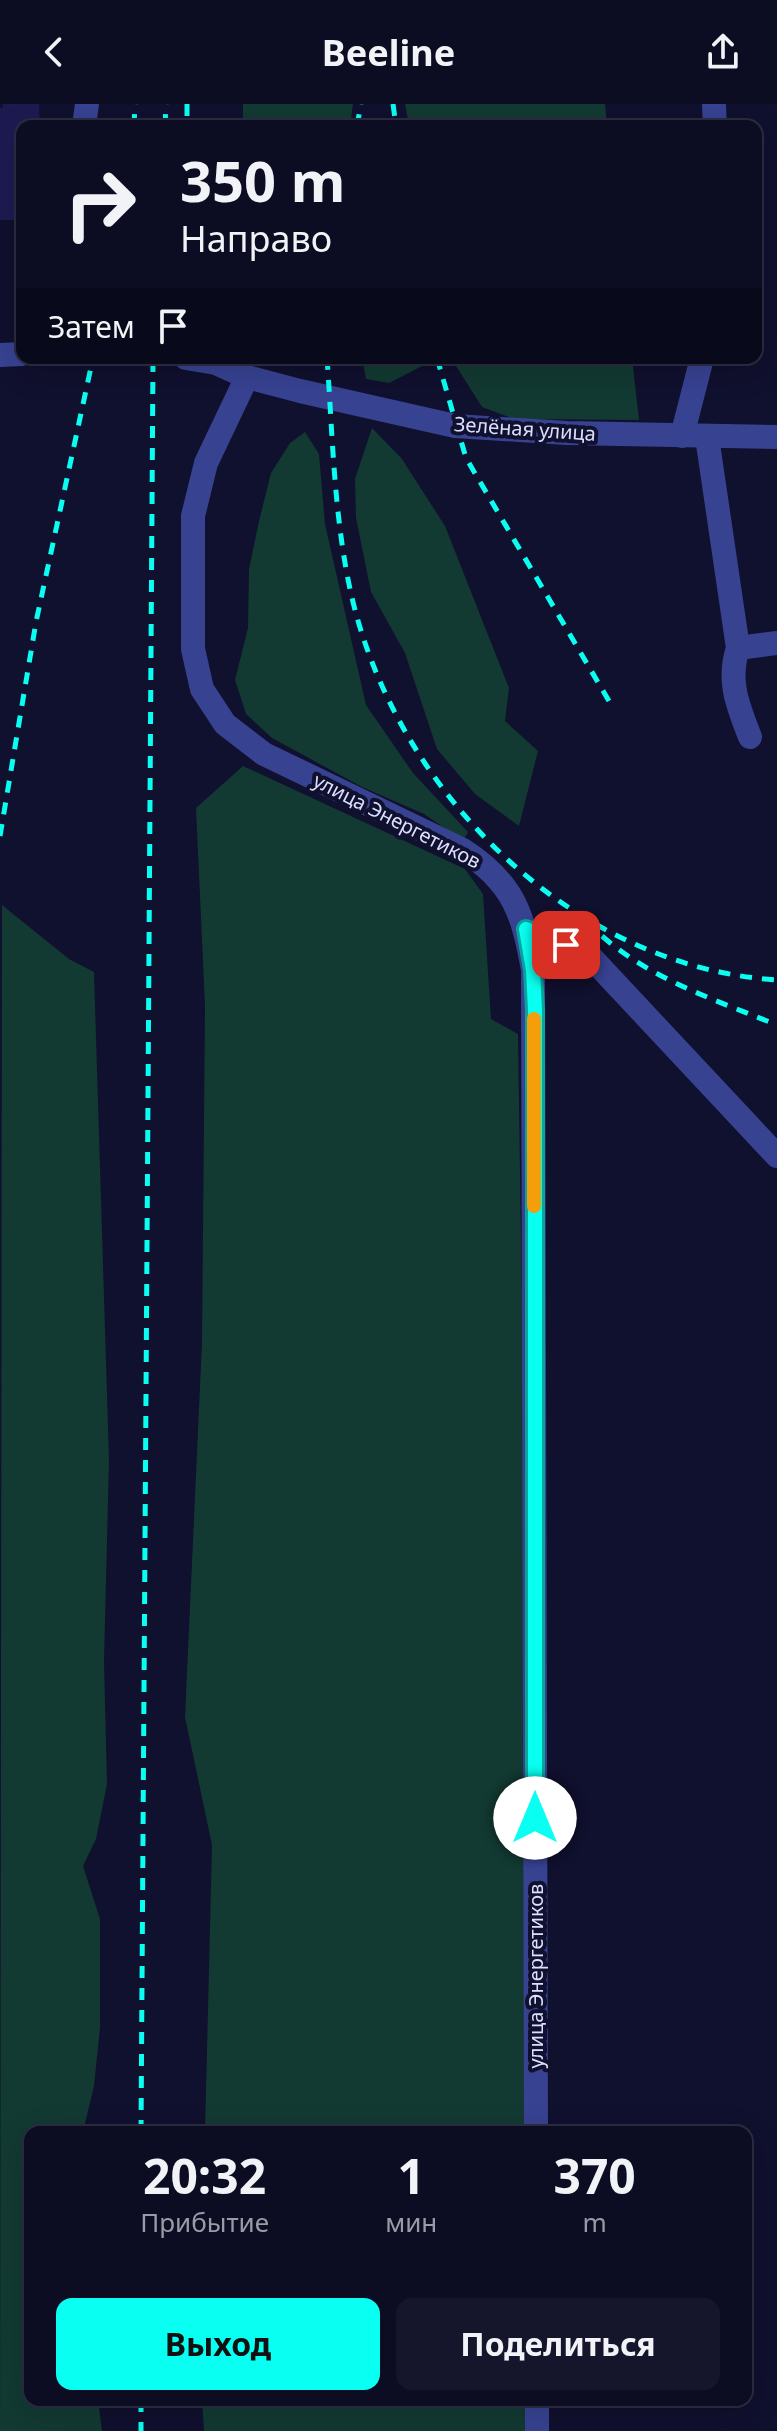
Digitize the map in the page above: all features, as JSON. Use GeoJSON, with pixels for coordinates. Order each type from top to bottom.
{"type":"FeatureCollection","features":[{"type":"Feature","properties":{"kind":"street","name":"Зелёная улица"},"geometry":{"type":"LineString","coordinates":[[218,364],[247,377],[455,426],[777,437]]}},
{"type":"Feature","properties":{"kind":"street"},"geometry":{"type":"LineString","coordinates":[[682,436],[700,364]]}},
{"type":"Feature","properties":{"kind":"street","name":"улица Энергетиков"},"geometry":{"type":"LineString","coordinates":[[247,377],[206,463],[193,516],[193,649],[202,689],[225,724],[264,754],[463,850],[489,867],[505,884],[526,929],[533,970],[536,2126]]}},
{"type":"Feature","properties":{"kind":"street"},"geometry":{"type":"LineString","coordinates":[[707,437],[738,648],[732,668],[738,704],[750,737]]}},
{"type":"Feature","properties":{"kind":"street"},"geometry":{"type":"LineString","coordinates":[[738,648],[777,643]]}},
{"type":"Feature","properties":{"kind":"street"},"geometry":{"type":"LineString","coordinates":[[526,929],[586,952],[777,1156]]}},
{"type":"Feature","properties":{"kind":"street"},"geometry":{"type":"LineString","coordinates":[[537,2406],[537,2431]]}},
{"type":"Feature","properties":{"kind":"green space"},"geometry":{"type":"Polygon","coordinates":[[[243,104],[353,104],[351,120],[243,120],[243,104]]]}},
{"type":"Feature","properties":{"kind":"green space"},"geometry":{"type":"Polygon","coordinates":[[[405,104],[605,104],[606,120],[408,120],[405,104]]]}},
{"type":"Feature","properties":{"kind":"green space"},"geometry":{"type":"Polygon","coordinates":[[[363,364],[426,364],[389,383],[366,379],[363,364]]]}},
{"type":"Feature","properties":{"kind":"green space"},"geometry":{"type":"Polygon","coordinates":[[[455,364],[633,364],[639,420],[514,419],[482,407],[455,364]]]}},
{"type":"Feature","properties":{"kind":"green space"},"geometry":{"type":"Polygon","coordinates":[[[372,428],[402,459],[445,526],[509,688],[505,721],[538,751],[519,826],[475,794],[437,749],[405,653],[371,592],[356,518],[355,479],[372,428]]]}},
{"type":"Feature","properties":{"kind":"green space"},"geometry":{"type":"Polygon","coordinates":[[[305,432],[319,454],[325,524],[366,705],[413,773],[468,832],[463,841],[424,814],[362,787],[272,738],[246,714],[235,680],[248,628],[249,569],[259,521],[271,473],[290,443],[305,432]]]}},
{"type":"Feature","properties":{"kind":"green space"},"geometry":{"type":"Polygon","coordinates":[[[243,766],[465,869],[483,894],[491,1019],[518,1034],[529,1784],[528,2126],[205,2126],[212,1845],[185,1717],[202,1342],[205,1006],[196,808],[243,766]]]}},
{"type":"Feature","properties":{"kind":"green space"},"geometry":{"type":"Polygon","coordinates":[[[2,905],[69,959],[94,972],[109,1459],[104,1662],[107,1784],[96,1839],[83,1866],[100,1919],[100,2028],[94,2086],[84,2126],[24,2126],[24,2406],[99,2406],[102,2431],[0,2431],[2,905]]]}},
{"type":"Feature","properties":{"kind":"green space"},"geometry":{"type":"Polygon","coordinates":[[[202,2406],[526,2406],[526,2431],[204,2431],[202,2406]]]}},
{"type":"Feature","properties":{"kind":"building"},"geometry":{"type":"Polygon","coordinates":[[[3,104],[39,104],[40,120],[16,120],[16,220],[0,220],[0,108],[3,104]]]}},
{"type":"Feature","properties":{"kind":"railway"},"geometry":{"type":"LineString","coordinates":[[134,120],[135,104]]}},
{"type":"Feature","properties":{"kind":"railway"},"geometry":{"type":"LineString","coordinates":[[165,120],[166,104]]}},
{"type":"Feature","properties":{"kind":"railway"},"geometry":{"type":"LineString","coordinates":[[187,104],[187,120]]}},
{"type":"Feature","properties":{"kind":"railway"},"geometry":{"type":"LineString","coordinates":[[358,120],[361,104]]}},
{"type":"Feature","properties":{"kind":"railway"},"geometry":{"type":"LineString","coordinates":[[393,104],[395,120]]}},
{"type":"Feature","properties":{"kind":"railway"},"geometry":{"type":"LineString","coordinates":[[0,836],[36,622],[92,364]]}},
{"type":"Feature","properties":{"kind":"railway"},"geometry":{"type":"LineString","coordinates":[[141,2126],[153,364]]}},
{"type":"Feature","properties":{"kind":"railway"},"geometry":{"type":"LineString","coordinates":[[327,364],[338,514],[354,606],[378,677],[412,744],[456,805],[508,860],[567,907],[633,943],[703,968],[777,980]]}},
{"type":"Feature","properties":{"kind":"railway"},"geometry":{"type":"LineString","coordinates":[[439,364],[466,458],[609,701]]}},
{"type":"Feature","properties":{"kind":"railway"},"geometry":{"type":"LineString","coordinates":[[602,936],[663,977],[777,1025]]}},
{"type":"Feature","properties":{"kind":"railway"},"geometry":{"type":"LineString","coordinates":[[141,2406],[141,2431]]}},
{"type":"Feature","properties":{"kind":"slow traffic"},"geometry":{"type":"LineString","coordinates":[[534,1019],[534,1206]]}},
{"type":"Feature","properties":{"kind":"route"},"geometry":{"type":"LineString","coordinates":[[535,1818],[535,1010],[533,970],[526,929],[566,945]]}}]}
